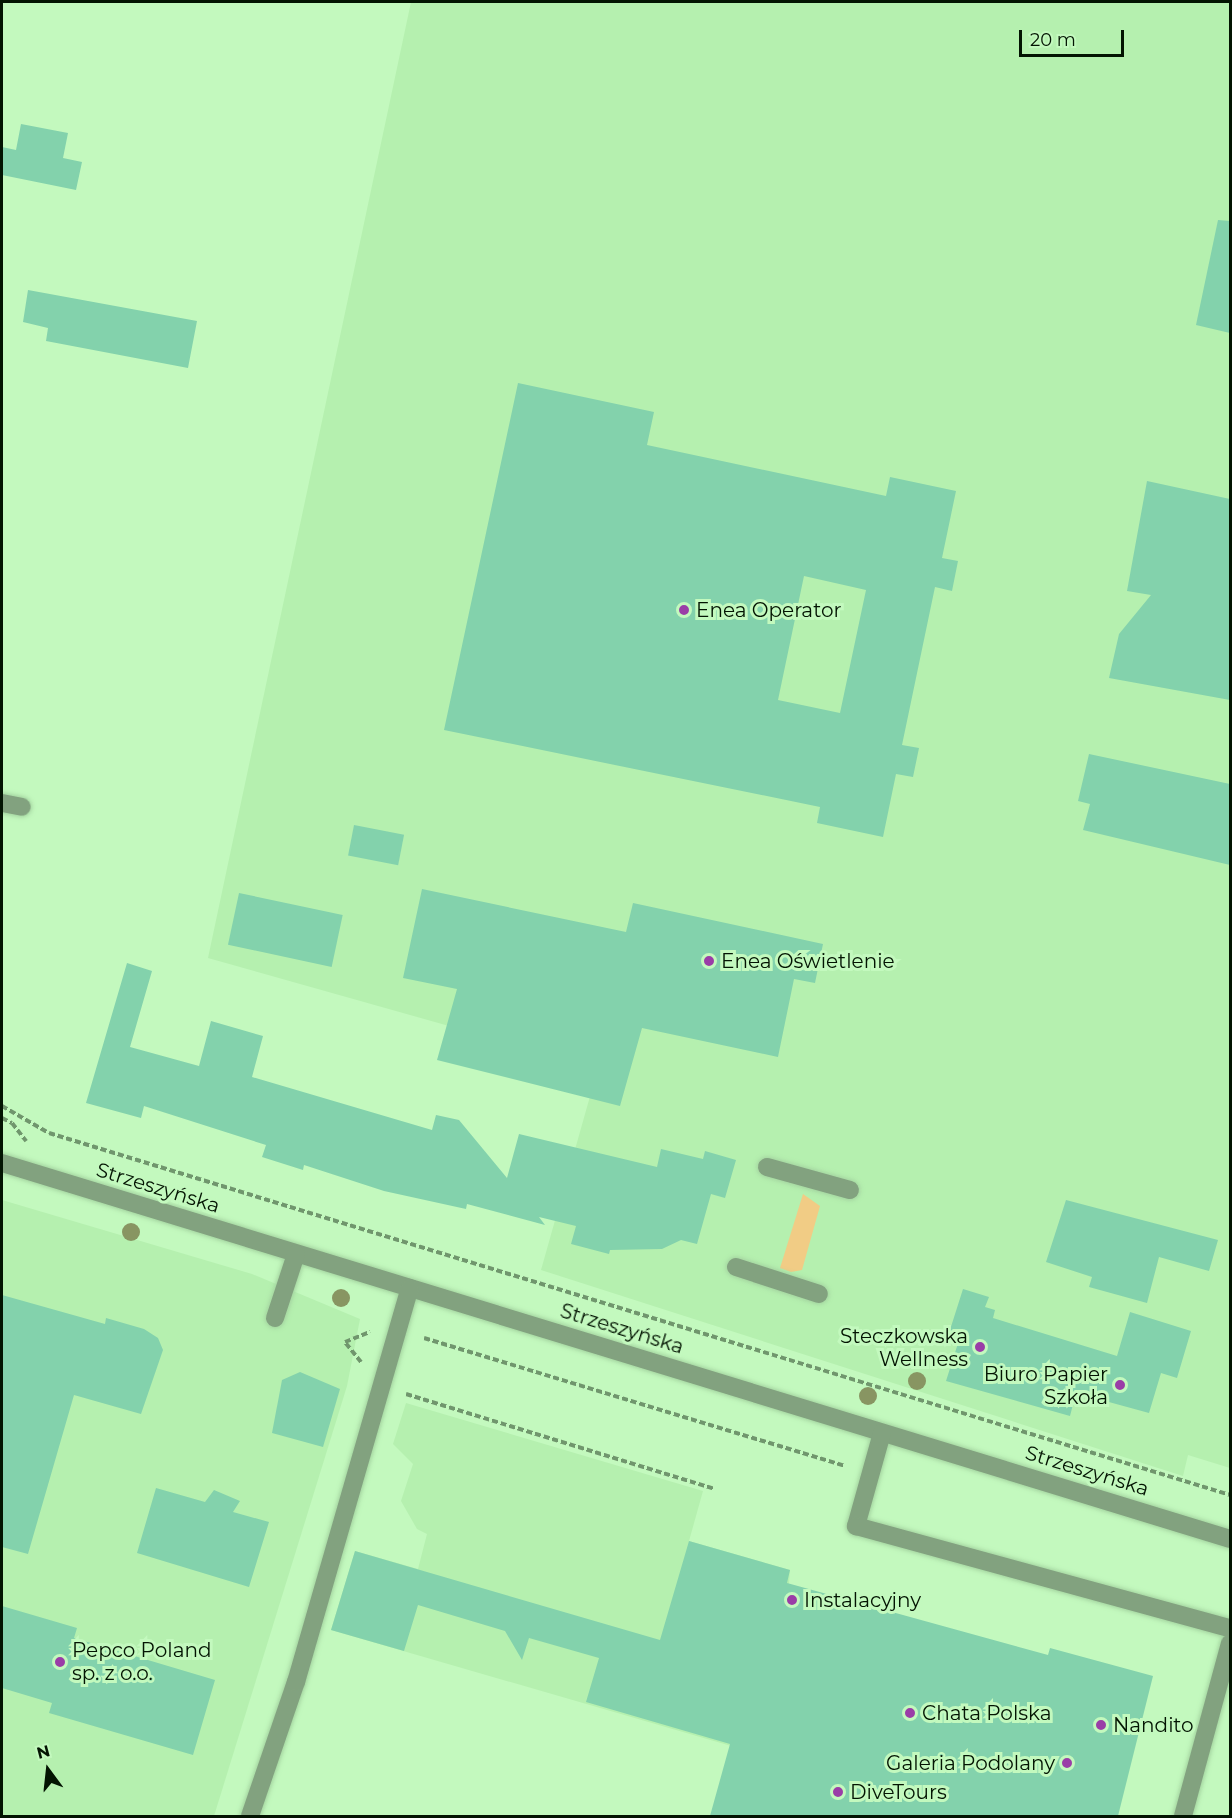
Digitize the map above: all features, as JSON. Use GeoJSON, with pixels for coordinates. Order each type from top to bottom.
{"type":"FeatureCollection","features":[{"type":"Feature","properties":{"kind":"street"},"geometry":{"type":"LineString","coordinates":[[2,803],[22,807]]}},
{"type":"Feature","properties":{"kind":"street","name":"Strzeszyńska"},"geometry":{"type":"LineString","coordinates":[[2,1163],[1230,1539]]}},
{"type":"Feature","properties":{"kind":"street"},"geometry":{"type":"LineString","coordinates":[[767,1167],[850,1190]]}},
{"type":"Feature","properties":{"kind":"street"},"geometry":{"type":"LineString","coordinates":[[275,1318],[296,1254]]}},
{"type":"Feature","properties":{"kind":"street"},"geometry":{"type":"LineString","coordinates":[[736,1267],[819,1294]]}},
{"type":"Feature","properties":{"kind":"street"},"geometry":{"type":"LineString","coordinates":[[250,1816],[296,1682],[410,1288]]}},
{"type":"Feature","properties":{"kind":"street"},"geometry":{"type":"LineString","coordinates":[[882,1433],[856,1526],[1230,1628]]}},
{"type":"Feature","properties":{"kind":"street"},"geometry":{"type":"LineString","coordinates":[[1183,1816],[1230,1643]]}},
{"type":"Feature","properties":{"kind":"path"},"geometry":{"type":"LineString","coordinates":[[2,1106],[49,1133],[1230,1495]]}},
{"type":"Feature","properties":{"kind":"path"},"geometry":{"type":"LineString","coordinates":[[398,1330],[871,1474]]}},
{"type":"Feature","properties":{"kind":"path"},"geometry":{"type":"LineString","coordinates":[[382,1387],[714,1489]]}},
{"type":"Feature","properties":{"kind":"shaded area"},"geometry":{"type":"Polygon","coordinates":[[[411,2],[1230,2],[1230,1468],[1188,1455],[1183,1476],[541,1270],[598,1068],[208,958],[411,2]]]}},
{"type":"Feature","properties":{"kind":"shaded area"},"geometry":{"type":"Polygon","coordinates":[[[803,1194],[820,1206],[802,1270],[791,1272],[780,1268],[803,1194]]]}},
{"type":"Feature","properties":{"kind":"shaded area"},"geometry":{"type":"Polygon","coordinates":[[[2,1200],[252,1274],[360,1319],[347,1386],[214,1816],[2,1816],[2,1200]]]}},
{"type":"Feature","properties":{"kind":"shaded area"},"geometry":{"type":"Polygon","coordinates":[[[406,1403],[703,1491],[689,1541],[790,1570],[776,1759],[331,1630],[355,1551],[418,1569],[427,1534],[417,1529],[401,1501],[413,1464],[393,1444],[406,1403]]]}},
{"type":"Feature","properties":{"kind":"building"},"geometry":{"type":"Polygon","coordinates":[[[21,124],[68,133],[63,158],[82,162],[76,190],[2,175],[2,147],[16,150],[21,124]]]}},
{"type":"Feature","properties":{"kind":"building"},"geometry":{"type":"Polygon","coordinates":[[[1218,220],[1230,221],[1230,333],[1196,325],[1218,220]]]}},
{"type":"Feature","properties":{"kind":"building"},"geometry":{"type":"Polygon","coordinates":[[[28,290],[197,321],[188,368],[46,341],[48,328],[23,322],[28,290]]]}},
{"type":"Feature","properties":{"kind":"building"},"geometry":{"type":"Polygon","coordinates":[[[518,383],[654,412],[647,445],[886,496],[890,477],[956,491],[942,558],[958,561],[952,591],[935,587],[902,745],[919,748],[913,777],[896,774],[883,837],[817,823],[820,807],[444,730],[518,383]],[[804,576],[778,700],[840,713],[866,590],[804,576]]]}},
{"type":"Feature","properties":{"kind":"building"},"geometry":{"type":"Polygon","coordinates":[[[1147,481],[1230,499],[1230,700],[1109,678],[1119,634],[1151,595],[1127,591],[1147,481]]]}},
{"type":"Feature","properties":{"kind":"building"},"geometry":{"type":"Polygon","coordinates":[[[1089,754],[1230,784],[1230,865],[1083,830],[1090,804],[1078,801],[1089,754]]]}},
{"type":"Feature","properties":{"kind":"building"},"geometry":{"type":"Polygon","coordinates":[[[354,825],[404,835],[398,865],[348,855],[354,825]]]}},
{"type":"Feature","properties":{"kind":"building"},"geometry":{"type":"Polygon","coordinates":[[[422,889],[626,932],[633,903],[823,944],[815,983],[794,979],[778,1057],[642,1028],[620,1106],[437,1060],[457,989],[403,978],[422,889]]]}},
{"type":"Feature","properties":{"kind":"building"},"geometry":{"type":"Polygon","coordinates":[[[239,893],[343,915],[332,967],[228,945],[239,893]]]}},
{"type":"Feature","properties":{"kind":"building"},"geometry":{"type":"Polygon","coordinates":[[[127,963],[152,971],[130,1047],[199,1066],[211,1021],[263,1036],[252,1077],[432,1130],[436,1115],[459,1120],[507,1178],[519,1134],[657,1167],[661,1149],[703,1159],[705,1151],[736,1160],[725,1198],[711,1194],[697,1244],[681,1240],[662,1249],[610,1250],[609,1254],[571,1244],[576,1226],[539,1217],[545,1225],[467,1204],[466,1209],[384,1191],[304,1165],[303,1170],[262,1157],[266,1145],[144,1106],[141,1118],[86,1103],[127,963]]]}},
{"type":"Feature","properties":{"kind":"building"},"geometry":{"type":"Polygon","coordinates":[[[1066,1200],[1218,1240],[1209,1271],[1159,1257],[1147,1303],[1089,1287],[1092,1277],[1046,1262],[1066,1200]]]}},
{"type":"Feature","properties":{"kind":"building"},"geometry":{"type":"Polygon","coordinates":[[[963,1289],[989,1297],[985,1307],[995,1310],[993,1318],[1117,1356],[1130,1312],[1191,1331],[1177,1378],[1161,1373],[1149,1413],[1076,1393],[1070,1416],[946,1381],[960,1337],[949,1333],[963,1289]]]}},
{"type":"Feature","properties":{"kind":"building"},"geometry":{"type":"Polygon","coordinates":[[[2,1295],[105,1324],[106,1318],[144,1329],[158,1338],[163,1350],[141,1414],[74,1395],[28,1554],[2,1547],[2,1295]]]}},
{"type":"Feature","properties":{"kind":"building"},"geometry":{"type":"Polygon","coordinates":[[[300,1372],[340,1389],[323,1447],[272,1433],[282,1380],[300,1372]]]}},
{"type":"Feature","properties":{"kind":"building"},"geometry":{"type":"Polygon","coordinates":[[[156,1488],[205,1502],[214,1490],[240,1501],[233,1512],[269,1522],[249,1587],[137,1553],[156,1488]]]}},
{"type":"Feature","properties":{"kind":"building"},"geometry":{"type":"Polygon","coordinates":[[[689,1541],[790,1570],[787,1583],[1048,1655],[1050,1648],[1153,1676],[1118,1816],[710,1816],[730,1744],[586,1702],[599,1658],[529,1638],[522,1660],[505,1631],[418,1605],[404,1651],[331,1630],[355,1551],[660,1640],[689,1541]]]}},
{"type":"Feature","properties":{"kind":"building"},"geometry":{"type":"Polygon","coordinates":[[[2,1606],[77,1628],[74,1638],[215,1680],[193,1755],[49,1713],[52,1703],[2,1688],[2,1606]]]}},
{"type":"Feature","properties":{"kind":"place","name":"Enea Operator"},"geometry":{"type":"Point","coordinates":[684,610]}},
{"type":"Feature","properties":{"kind":"place","name":"Enea Oświetlenie"},"geometry":{"type":"Point","coordinates":[709,961]}},
{"type":"Feature","properties":{"kind":"place","name":"Steczkowska Wellness"},"geometry":{"type":"Point","coordinates":[980,1347]}},
{"type":"Feature","properties":{"kind":"place","name":"Biuro Papier Szkoła"},"geometry":{"type":"Point","coordinates":[1120,1385]}},
{"type":"Feature","properties":{"kind":"place","name":"Instalacyjny"},"geometry":{"type":"Point","coordinates":[792,1600]}},
{"type":"Feature","properties":{"kind":"place","name":"Pepco Poland sp. z o.o."},"geometry":{"type":"Point","coordinates":[60,1662]}},
{"type":"Feature","properties":{"kind":"place","name":"Chata Polska"},"geometry":{"type":"Point","coordinates":[910,1713]}},
{"type":"Feature","properties":{"kind":"place","name":"Nandito"},"geometry":{"type":"Point","coordinates":[1101,1725]}},
{"type":"Feature","properties":{"kind":"place","name":"Galeria Podolany"},"geometry":{"type":"Point","coordinates":[1067,1763]}},
{"type":"Feature","properties":{"kind":"place","name":"DiveTours"},"geometry":{"type":"Point","coordinates":[838,1792]}}]}
